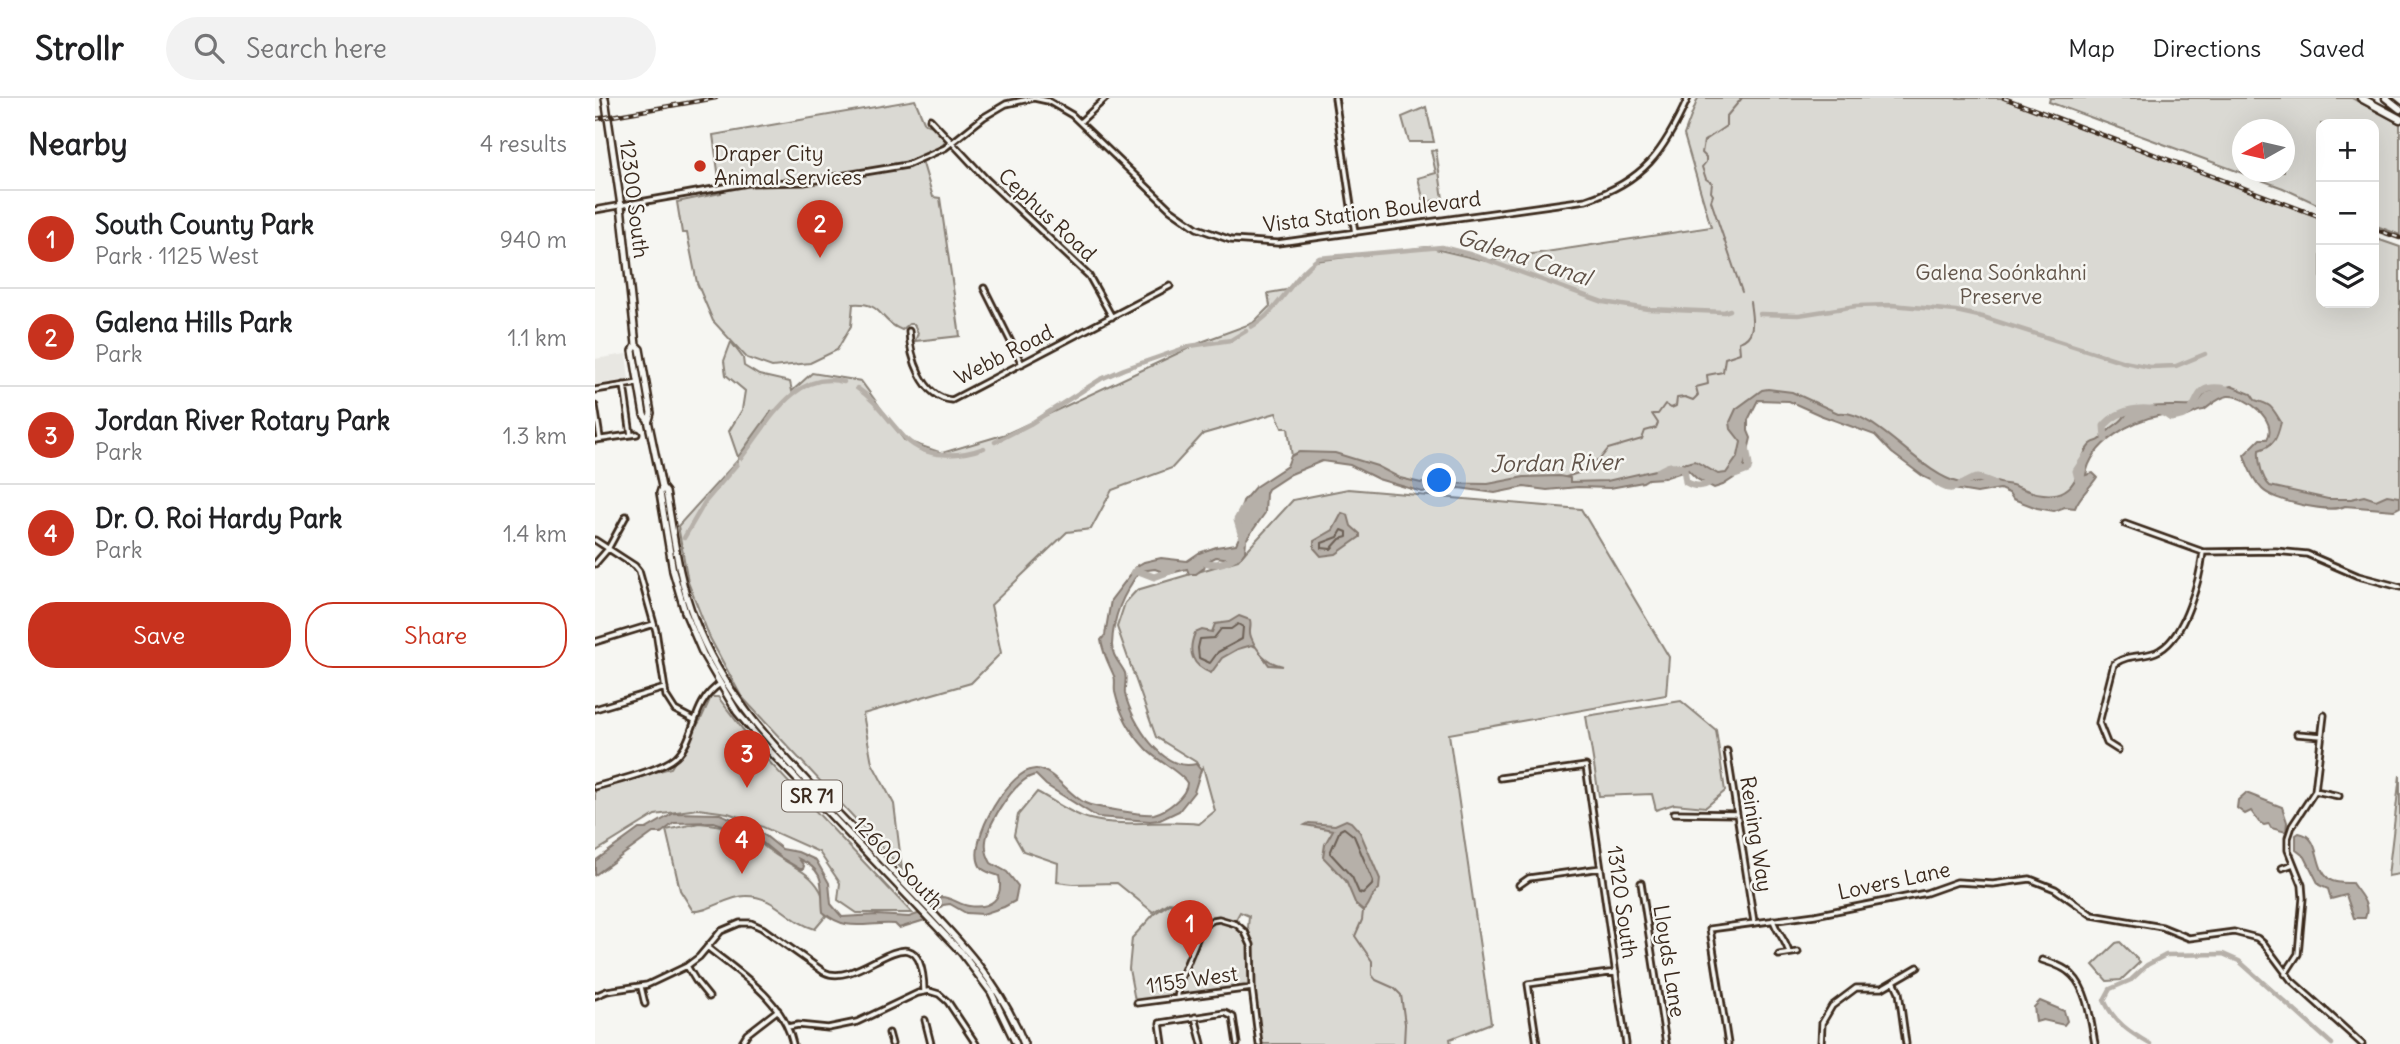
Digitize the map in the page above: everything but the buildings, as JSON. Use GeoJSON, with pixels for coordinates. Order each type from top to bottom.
{"type":"FeatureCollection","features":[{"type":"Feature","properties":{"kind":"highway"},"geometry":{"type":"LineString","coordinates":[[2361,98],[2400,119]]}},
{"type":"Feature","properties":{"kind":"highway"},"geometry":{"type":"LineString","coordinates":[[2386,98],[2400,109]]}},
{"type":"Feature","properties":{"kind":"main road","name":"12300 South"},"geometry":{"type":"LineString","coordinates":[[605,98],[621,206],[636,345],[633,351],[644,415],[649,420]]}},
{"type":"Feature","properties":{"kind":"main road","name":"12300 South"},"geometry":{"type":"LineString","coordinates":[[636,345],[640,349],[649,420],[662,487]]}},
{"type":"Feature","properties":{"kind":"main road","name":"12600 South"},"geometry":{"type":"LineString","coordinates":[[662,487],[660,493],[670,555],[680,597],[703,654],[757,737],[916,900],[967,948],[995,986],[1024,1044]]}},
{"type":"Feature","properties":{"kind":"main road","name":"12600 South"},"geometry":{"type":"LineString","coordinates":[[936,920],[985,983],[1001,1009],[1016,1044]]}},
{"type":"Feature","properties":{"kind":"street"},"geometry":{"type":"LineString","coordinates":[[1080,122],[1106,98]]}},
{"type":"Feature","properties":{"kind":"street"},"geometry":{"type":"LineString","coordinates":[[1335,98],[1355,233]]}},
{"type":"Feature","properties":{"kind":"street","name":"Vista Station Boulevard"},"geometry":{"type":"LineString","coordinates":[[595,210],[748,183],[804,182],[907,165],[922,160],[952,142],[993,111],[1024,99],[1048,101],[1059,106],[1080,122],[1170,209],[1208,233],[1231,240],[1266,244],[1586,200],[1608,193],[1636,177],[1648,166],[1664,146],[1688,98]]}},
{"type":"Feature","properties":{"kind":"street","name":"Cephus Road"},"geometry":{"type":"LineString","coordinates":[[930,119],[986,179],[1089,276],[1112,317]]}},
{"type":"Feature","properties":{"kind":"street","name":"Webb Road"},"geometry":{"type":"LineString","coordinates":[[909,331],[911,356],[917,372],[938,396],[952,400],[1170,286]]}},
{"type":"Feature","properties":{"kind":"street"},"geometry":{"type":"LineString","coordinates":[[984,288],[1022,364]]}},
{"type":"Feature","properties":{"kind":"street"},"geometry":{"type":"LineString","coordinates":[[595,390],[639,383]]}},
{"type":"Feature","properties":{"kind":"street"},"geometry":{"type":"LineString","coordinates":[[595,406],[597,439],[634,434],[624,386]]}},
{"type":"Feature","properties":{"kind":"street"},"geometry":{"type":"LineString","coordinates":[[595,564],[608,549],[626,516]]}},
{"type":"Feature","properties":{"kind":"street"},"geometry":{"type":"LineString","coordinates":[[2125,524],[2203,552],[2276,551],[2307,554],[2358,576],[2400,587]]}},
{"type":"Feature","properties":{"kind":"street"},"geometry":{"type":"LineString","coordinates":[[595,540],[639,571],[654,624],[669,703],[675,710],[694,720]]}},
{"type":"Feature","properties":{"kind":"street"},"geometry":{"type":"LineString","coordinates":[[2118,750],[2107,743],[2099,723],[2114,664],[2125,656],[2160,650],[2178,631],[2200,574],[2203,552]]}},
{"type":"Feature","properties":{"kind":"street"},"geometry":{"type":"LineString","coordinates":[[595,642],[654,624]]}},
{"type":"Feature","properties":{"kind":"street"},"geometry":{"type":"LineString","coordinates":[[595,787],[668,763],[678,755],[708,693],[722,683]]}},
{"type":"Feature","properties":{"kind":"street"},"geometry":{"type":"LineString","coordinates":[[595,709],[665,688]]}},
{"type":"Feature","properties":{"kind":"street"},"geometry":{"type":"LineString","coordinates":[[2285,974],[2298,954],[2303,902],[2302,885],[2288,846],[2289,834],[2315,791],[2324,715]]}},
{"type":"Feature","properties":{"kind":"street"},"geometry":{"type":"LineString","coordinates":[[2297,734],[2322,736]]}},
{"type":"Feature","properties":{"kind":"street","name":"Reining Way"},"geometry":{"type":"LineString","coordinates":[[1727,751],[1753,922]]}},
{"type":"Feature","properties":{"kind":"street","name":"13120 South"},"geometry":{"type":"LineString","coordinates":[[1500,778],[1586,766],[1626,1044]]}},
{"type":"Feature","properties":{"kind":"street"},"geometry":{"type":"LineString","coordinates":[[2315,791],[2339,796]]}},
{"type":"Feature","properties":{"kind":"street"},"geometry":{"type":"LineString","coordinates":[[1674,813],[1737,814]]}},
{"type":"Feature","properties":{"kind":"street"},"geometry":{"type":"LineString","coordinates":[[2282,868],[2293,864]]}},
{"type":"Feature","properties":{"kind":"street"},"geometry":{"type":"LineString","coordinates":[[1519,885],[1529,878],[1601,867]]}},
{"type":"Feature","properties":{"kind":"street","name":"Lovers Lane"},"geometry":{"type":"LineString","coordinates":[[1728,1044],[1710,929],[1815,915],[1926,893],[1957,883],[1993,884],[2027,878],[2050,886],[2092,915],[2162,927],[2189,938],[2234,932],[2253,936],[2265,945],[2285,974],[2362,1044]]}},
{"type":"Feature","properties":{"kind":"street","name":"Lloyds Lane"},"geometry":{"type":"LineString","coordinates":[[1641,883],[1666,1044]]}},
{"type":"Feature","properties":{"kind":"street"},"geometry":{"type":"LineString","coordinates":[[1177,998],[1181,978],[1202,927],[1219,919],[1236,924],[1245,932],[1251,945],[1251,988],[1259,1044]]}},
{"type":"Feature","properties":{"kind":"street"},"geometry":{"type":"LineString","coordinates":[[1773,920],[1787,943],[1789,953]]}},
{"type":"Feature","properties":{"kind":"street"},"geometry":{"type":"LineString","coordinates":[[595,996],[607,991],[641,987],[687,966],[728,926],[740,923],[751,923],[762,928],[824,972],[837,976],[850,974],[893,952],[904,950],[915,955],[921,962],[924,991]]}},
{"type":"Feature","properties":{"kind":"street"},"geometry":{"type":"LineString","coordinates":[[707,947],[763,992],[788,1027],[793,1044]]}},
{"type":"Feature","properties":{"kind":"street"},"geometry":{"type":"LineString","coordinates":[[1779,955],[1798,952]]}},
{"type":"Feature","properties":{"kind":"street"},"geometry":{"type":"LineString","coordinates":[[2042,960],[2070,972],[2076,979],[2085,999],[2095,1044]]}},
{"type":"Feature","properties":{"kind":"street"},"geometry":{"type":"LineString","coordinates":[[687,966],[709,997]]}},
{"type":"Feature","properties":{"kind":"street"},"geometry":{"type":"LineString","coordinates":[[1821,1044],[1822,1023],[1832,1006],[1856,988],[1878,989],[1918,967]]}},
{"type":"Feature","properties":{"kind":"street"},"geometry":{"type":"LineString","coordinates":[[1537,1044],[1528,984],[1616,972]]}},
{"type":"Feature","properties":{"kind":"street"},"geometry":{"type":"LineString","coordinates":[[1894,981],[1899,992],[1906,1044]]}},
{"type":"Feature","properties":{"kind":"street"},"geometry":{"type":"LineString","coordinates":[[641,987],[645,1004]]}},
{"type":"Feature","properties":{"kind":"street","name":"1155 West"},"geometry":{"type":"LineString","coordinates":[[1137,1003],[1251,988]]}},
{"type":"Feature","properties":{"kind":"street"},"geometry":{"type":"LineString","coordinates":[[788,1027],[798,1025],[828,1028],[861,1021],[924,991],[935,992],[946,998],[976,1044]]}},
{"type":"Feature","properties":{"kind":"street"},"geometry":{"type":"LineString","coordinates":[[742,1042],[747,1034],[778,1010]]}},
{"type":"Feature","properties":{"kind":"street"},"geometry":{"type":"LineString","coordinates":[[1163,1044],[1160,1023],[1225,1013],[1233,1017],[1237,1044]]}},
{"type":"Feature","properties":{"kind":"street"},"geometry":{"type":"LineString","coordinates":[[1195,1017],[1202,1044]]}},
{"type":"Feature","properties":{"kind":"street"},"geometry":{"type":"LineString","coordinates":[[925,1020],[931,1044]]}},
{"type":"Feature","properties":{"kind":"street"},"geometry":{"type":"LineString","coordinates":[[889,1033],[892,1044]]}},
{"type":"Feature","properties":{"kind":"shaded area"},"geometry":{"type":"Polygon","coordinates":[[[626,354],[629,379],[595,385],[595,359],[626,354]]]}},
{"type":"Feature","properties":{"kind":"green space","name":"Galena Soónkahni Preserve"},"geometry":{"type":"Polygon","coordinates":[[[1698,98],[2001,98],[2316,216],[2316,308],[2379,308],[2379,240],[2400,247],[2400,501],[2314,500],[2263,485],[2255,447],[2272,439],[2272,416],[2236,391],[2206,392],[2195,406],[2124,417],[2123,422],[2108,431],[2081,461],[2078,475],[2061,501],[2001,486],[1961,486],[1932,475],[1885,434],[1776,391],[1747,401],[1744,446],[1731,473],[1718,477],[1678,465],[1611,483],[1431,485],[1396,481],[1325,454],[1292,457],[1288,428],[1282,428],[1276,413],[1203,434],[1172,468],[1112,490],[1091,529],[1067,532],[991,605],[1001,653],[971,683],[863,714],[872,763],[894,804],[902,869],[741,696],[710,638],[688,582],[678,526],[738,460],[772,410],[738,457],[729,431],[742,410],[745,391],[726,375],[724,361],[731,342],[743,358],[744,366],[759,375],[790,382],[792,391],[812,373],[861,381],[904,440],[942,453],[1006,434],[1204,341],[1253,323],[1270,306],[1268,293],[1286,290],[1315,261],[1427,247],[1486,261],[1711,227],[1684,135],[1698,98]]]}},
{"type":"Feature","properties":{"kind":"green space"},"geometry":{"type":"Polygon","coordinates":[[[2050,98],[2352,98],[2400,124],[2400,235],[2379,227],[2379,119],[2316,119],[2316,204],[2267,182],[2295,182],[2295,119],[2232,119],[2232,169],[2049,102],[2050,98]]]}},
{"type":"Feature","properties":{"kind":"green space"},"geometry":{"type":"Polygon","coordinates":[[[915,100],[925,124],[933,126],[945,140],[943,145],[921,157],[933,197],[940,198],[960,336],[915,341],[918,333],[914,324],[909,324],[902,330],[876,309],[863,304],[853,304],[851,326],[837,350],[810,363],[772,367],[747,358],[713,321],[697,283],[687,233],[682,233],[677,202],[721,193],[713,135],[915,100]]]}},
{"type":"Feature","properties":{"kind":"green space"},"geometry":{"type":"Polygon","coordinates":[[[1426,107],[1434,142],[1409,142],[1402,117],[1426,107]]]}},
{"type":"Feature","properties":{"kind":"green space"},"geometry":{"type":"Polygon","coordinates":[[[1436,150],[1443,199],[1424,202],[1418,178],[1436,173],[1431,151],[1436,150]]]}},
{"type":"Feature","properties":{"kind":"green space"},"geometry":{"type":"Polygon","coordinates":[[[1348,489],[1581,509],[1669,657],[1666,695],[1449,734],[1491,1023],[1450,1039],[1451,1044],[1262,1044],[1254,991],[1254,949],[1248,928],[1249,916],[1240,912],[1235,921],[1249,947],[1250,986],[1135,1001],[1129,969],[1132,938],[1154,914],[1169,904],[1183,904],[1169,902],[1153,912],[1117,883],[1057,882],[1058,863],[1023,851],[1014,835],[1018,815],[1037,792],[1076,814],[1103,822],[1199,824],[1215,811],[1203,767],[1201,770],[1196,762],[1156,737],[1117,627],[1125,603],[1137,590],[1238,560],[1293,500],[1348,489]]]}},
{"type":"Feature","properties":{"kind":"green space"},"geometry":{"type":"Polygon","coordinates":[[[711,697],[718,697],[760,752],[912,913],[857,913],[838,900],[840,883],[819,852],[728,813],[698,809],[655,815],[595,852],[595,788],[671,768],[711,697]]]}},
{"type":"Feature","properties":{"kind":"green space"},"geometry":{"type":"Polygon","coordinates":[[[1681,701],[1716,730],[1725,791],[1706,807],[1674,804],[1656,810],[1652,794],[1599,796],[1586,716],[1681,701]]]}},
{"type":"Feature","properties":{"kind":"green space"},"geometry":{"type":"Polygon","coordinates":[[[2400,775],[2400,874],[2388,876],[2400,775]]]}},
{"type":"Feature","properties":{"kind":"green space"},"geometry":{"type":"Polygon","coordinates":[[[699,823],[726,827],[752,836],[804,872],[822,893],[826,916],[815,929],[774,904],[746,896],[693,911],[680,890],[666,830],[699,823]]]}},
{"type":"Feature","properties":{"kind":"green space"},"geometry":{"type":"Polygon","coordinates":[[[2120,942],[2140,962],[2121,980],[2107,981],[2093,965],[2120,942]]]}},
{"type":"Feature","properties":{"kind":"water"},"geometry":{"type":"Polygon","coordinates":[[[2231,386],[2268,405],[2281,422],[2275,440],[2259,450],[2261,470],[2270,486],[2328,499],[2364,496],[2376,500],[2387,495],[2400,497],[2400,507],[2394,510],[2345,506],[2315,507],[2289,502],[2268,494],[2253,478],[2244,455],[2260,439],[2267,439],[2268,424],[2251,404],[2228,396],[2187,416],[2165,415],[2150,418],[2115,435],[2104,443],[2089,463],[2086,475],[2093,473],[2097,477],[2075,508],[2065,507],[2054,511],[2013,499],[2009,493],[2000,489],[1977,493],[1947,488],[1924,477],[1892,453],[1875,435],[1789,401],[1758,400],[1748,420],[1751,438],[1743,472],[1714,488],[1697,479],[1688,470],[1664,478],[1610,488],[1547,490],[1524,487],[1495,493],[1459,488],[1422,492],[1378,479],[1350,465],[1322,461],[1291,474],[1268,489],[1265,513],[1246,540],[1245,552],[1241,557],[1216,557],[1206,562],[1204,568],[1196,574],[1189,574],[1187,569],[1168,574],[1155,569],[1140,571],[1120,606],[1114,624],[1112,649],[1125,673],[1125,694],[1134,718],[1160,753],[1183,765],[1196,764],[1201,770],[1194,792],[1179,811],[1160,820],[1150,821],[1097,817],[1046,785],[1036,775],[1028,778],[1012,792],[998,812],[986,841],[991,863],[1007,872],[1018,886],[1015,901],[983,914],[966,913],[950,904],[943,905],[925,920],[899,928],[895,924],[848,924],[832,918],[823,912],[821,881],[815,869],[799,859],[804,866],[800,869],[754,836],[714,822],[674,823],[661,833],[653,833],[595,875],[595,861],[639,829],[646,829],[674,813],[720,814],[757,829],[782,849],[816,860],[829,883],[831,904],[842,917],[909,917],[927,911],[941,897],[977,907],[994,901],[1000,891],[999,876],[980,866],[977,855],[979,840],[993,807],[1015,779],[1027,771],[1043,770],[1079,800],[1090,805],[1149,814],[1164,810],[1180,798],[1187,783],[1146,749],[1131,730],[1120,708],[1115,692],[1115,678],[1101,640],[1105,635],[1111,600],[1137,566],[1144,562],[1161,558],[1187,561],[1216,547],[1236,544],[1241,533],[1238,520],[1243,501],[1255,487],[1287,466],[1291,456],[1299,452],[1335,453],[1377,466],[1400,478],[1421,483],[1488,484],[1524,477],[1559,476],[1570,478],[1570,482],[1607,481],[1695,461],[1718,474],[1726,473],[1738,456],[1741,442],[1731,429],[1730,422],[1736,409],[1762,390],[1768,389],[1792,392],[1838,413],[1852,414],[1867,421],[1929,468],[1960,483],[1992,480],[2035,493],[2052,494],[2067,489],[2078,473],[2088,447],[2102,438],[2127,413],[2152,407],[2195,406],[2206,392],[2231,386]]]}},
{"type":"Feature","properties":{"kind":"water"},"geometry":{"type":"Polygon","coordinates":[[[1342,513],[1348,515],[1351,526],[1360,537],[1336,554],[1321,556],[1314,548],[1314,541],[1333,530],[1342,513]]]}},
{"type":"Feature","properties":{"kind":"water"},"geometry":{"type":"Polygon","coordinates":[[[1239,616],[1250,620],[1250,635],[1256,647],[1252,645],[1238,649],[1222,658],[1211,673],[1199,666],[1193,658],[1191,646],[1195,633],[1202,630],[1212,632],[1215,624],[1229,622],[1239,616]]]}},
{"type":"Feature","properties":{"kind":"water"},"geometry":{"type":"Polygon","coordinates":[[[1260,652],[1267,659],[1283,666],[1269,665],[1260,652]]]}},
{"type":"Feature","properties":{"kind":"water"},"geometry":{"type":"Polygon","coordinates":[[[2246,793],[2282,807],[2287,822],[2286,832],[2259,822],[2251,811],[2245,814],[2237,808],[2238,800],[2246,793]]]}},
{"type":"Feature","properties":{"kind":"water"},"geometry":{"type":"Polygon","coordinates":[[[1346,820],[1360,832],[1380,879],[1379,889],[1363,911],[1356,905],[1346,881],[1323,857],[1325,844],[1333,830],[1305,825],[1335,825],[1346,820]]]}},
{"type":"Feature","properties":{"kind":"water"},"geometry":{"type":"Polygon","coordinates":[[[2299,833],[2311,840],[2324,874],[2329,879],[2352,883],[2365,904],[2365,918],[2354,918],[2346,895],[2331,899],[2328,889],[2319,885],[2305,857],[2296,850],[2296,835],[2299,833]]]}},
{"type":"Feature","properties":{"kind":"water"},"geometry":{"type":"Polygon","coordinates":[[[2040,1001],[2064,1011],[2067,1021],[2064,1025],[2043,1020],[2036,1022],[2034,1007],[2040,1001]]]}},
{"type":"Feature","properties":{"kind":"waterway"},"geometry":{"type":"LineString","coordinates":[[1742,98],[1726,117],[1726,126],[1704,141],[1702,153],[1706,157],[1702,167],[1706,179],[1712,183],[1711,201],[1742,292]]}},
{"type":"Feature","properties":{"kind":"waterway","name":"Galena Canal"},"geometry":{"type":"LineString","coordinates":[[1251,327],[1270,312],[1301,274],[1319,258],[1442,247],[1473,255],[1603,302],[1648,309],[1730,310]]}},
{"type":"Feature","properties":{"kind":"waterway"},"geometry":{"type":"LineString","coordinates":[[1566,477],[1584,471],[1608,449],[1642,439],[1645,431],[1656,428],[1658,423],[1652,414],[1658,414],[1665,404],[1671,408],[1676,406],[1677,398],[1693,400],[1698,395],[1696,387],[1708,384],[1707,375],[1723,372],[1725,358],[1740,353],[1739,342],[1745,340],[1751,331],[1750,302]]}},
{"type":"Feature","properties":{"kind":"waterway","name":"Galena Canal"},"geometry":{"type":"LineString","coordinates":[[1760,314],[1799,315],[1856,306],[1892,305],[1956,311],[1983,317],[2124,362],[2150,367],[2176,366],[2205,354]]}},
{"type":"Feature","properties":{"kind":"waterway","name":"Galena Canal"},"geometry":{"type":"LineString","coordinates":[[995,442],[1030,424],[1101,379],[1190,346],[1231,340],[1246,331]]}},
{"type":"Feature","properties":{"kind":"waterway","name":"Galena Canal"},"geometry":{"type":"LineString","coordinates":[[741,458],[772,416],[796,391],[810,383],[826,380],[844,382]]}},
{"type":"Feature","properties":{"kind":"waterway","name":"Galena Canal"},"geometry":{"type":"LineString","coordinates":[[857,388],[877,405],[906,439],[924,450],[954,454],[984,448]]}},
{"type":"Feature","properties":{"kind":"waterway","name":"Jordan River"},"geometry":{"type":"LineString","coordinates":[[2105,439],[2104,426],[2127,411],[2146,409],[2155,410],[2171,418],[2183,416],[2190,411],[2205,390],[2226,389]]}},
{"type":"Feature","properties":{"kind":"waterway","name":"Jordan River"},"geometry":{"type":"LineString","coordinates":[[1735,475],[1748,470],[1746,447]]}},
{"type":"Feature","properties":{"kind":"waterway","name":"Jordan River"},"geometry":{"type":"LineString","coordinates":[[2079,483],[2076,471],[2086,456]]}},
{"type":"Feature","properties":{"kind":"waterway","name":"Galena Canal"},"geometry":{"type":"LineString","coordinates":[[684,538],[705,502],[737,464]]}},
{"type":"Feature","properties":{"kind":"waterway","name":"Jordan River"},"geometry":{"type":"LineString","coordinates":[[1658,472],[1677,466],[1684,469],[1686,482],[1690,484],[1700,486],[1713,480]]}},
{"type":"Feature","properties":{"kind":"waterway","name":"Jordan River"},"geometry":{"type":"LineString","coordinates":[[1934,480],[1947,488],[1957,487],[1977,478],[1993,483]]}},
{"type":"Feature","properties":{"kind":"waterway","name":"Jordan River"},"geometry":{"type":"LineString","coordinates":[[1243,540],[1237,520],[1244,507]]}},
{"type":"Feature","properties":{"kind":"waterway","name":"Jordan River"},"geometry":{"type":"LineString","coordinates":[[1199,558],[1219,564],[1238,554]]}},
{"type":"Feature","properties":{"kind":"waterway","name":"Jordan River"},"geometry":{"type":"LineString","coordinates":[[1134,573],[1136,570],[1154,577],[1173,570]]}},
{"type":"Feature","properties":{"kind":"waterway"},"geometry":{"type":"LineString","coordinates":[[1363,911],[1355,936],[1372,961],[1372,975],[1401,995],[1405,1024],[1404,1044]]}},
{"type":"Feature","properties":{"kind":"waterway"},"geometry":{"type":"LineString","coordinates":[[2150,1044],[2129,1031],[2112,1014],[2104,1000],[2110,989],[2131,980],[2147,965],[2166,955],[2223,954],[2239,961],[2332,1044]]}},
{"type":"Feature","properties":{"kind":"railway"},"geometry":{"type":"LineString","coordinates":[[595,119],[716,98]]}},
{"type":"Feature","properties":{"kind":"railway"},"geometry":{"type":"LineString","coordinates":[[2004,98],[2316,215]]}},
{"type":"Feature","properties":{"kind":"railway"},"geometry":{"type":"LineString","coordinates":[[2379,231],[2400,238]]}},
{"type":"Feature","properties":{"kind":"place","name":"Draper City Animal Services"},"geometry":{"type":"Point","coordinates":[700,166]}},
{"type":"Feature","properties":{"kind":"place","name":"Galena Hills Park"},"geometry":{"type":"Point","coordinates":[820,258]}},
{"type":"Feature","properties":{"kind":"place","name":"Jordan River Rotary Park"},"geometry":{"type":"Point","coordinates":[747,788]}},
{"type":"Feature","properties":{"kind":"place","name":"Dr. O. Roi Hardy Park"},"geometry":{"type":"Point","coordinates":[742,874]}},
{"type":"Feature","properties":{"kind":"place","name":"South County Park"},"geometry":{"type":"Point","coordinates":[1190,958]}}]}
